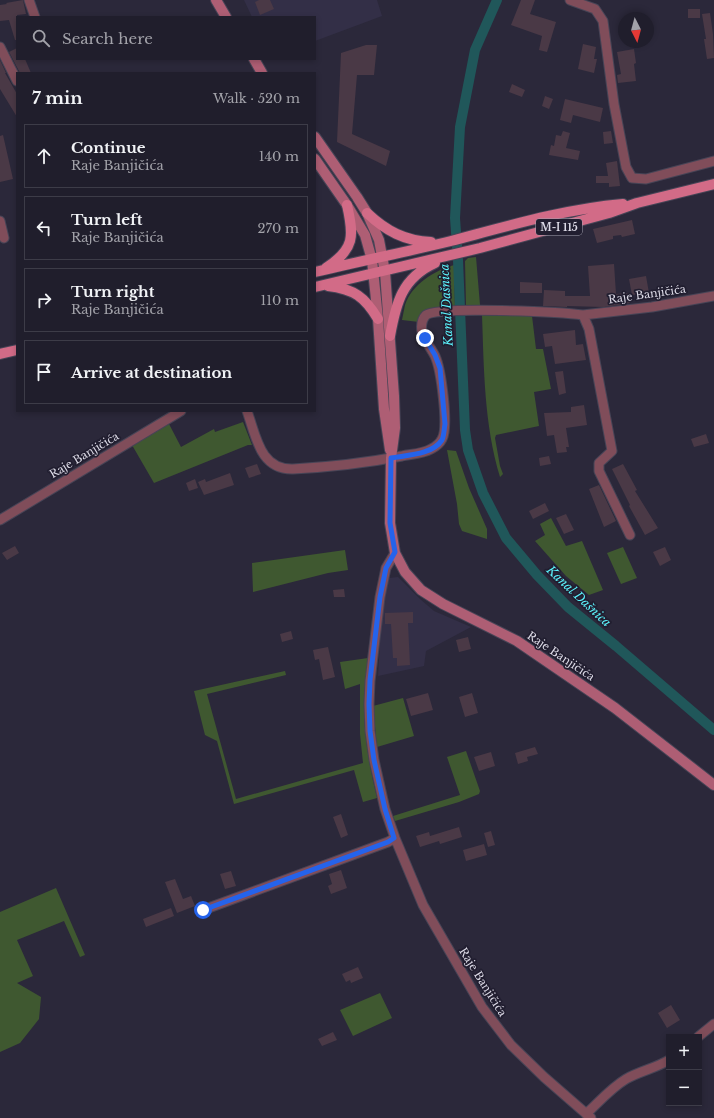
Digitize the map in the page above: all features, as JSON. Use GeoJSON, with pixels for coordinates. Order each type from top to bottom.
{"type":"FeatureCollection","features":[{"type":"Feature","properties":{"kind":"main road"},"geometry":{"type":"LineString","coordinates":[[216,0],[225,16]]}},
{"type":"Feature","properties":{"kind":"main road"},"geometry":{"type":"LineString","coordinates":[[316,138],[367,213],[379,240],[385,272],[394,396],[395,428],[391,458]]}},
{"type":"Feature","properties":{"kind":"main road"},"geometry":{"type":"LineString","coordinates":[[316,160],[347,205],[365,235],[372,260],[378,319],[384,409],[391,458]]}},
{"type":"Feature","properties":{"kind":"main road","name":"M-I 115"},"geometry":{"type":"LineString","coordinates":[[318,271],[372,260],[545,217],[592,207],[637,202],[714,184]]}},
{"type":"Feature","properties":{"kind":"main road","name":"M-I 115"},"geometry":{"type":"LineString","coordinates":[[319,286],[385,272],[480,248],[609,213],[637,202]]}},
{"type":"Feature","properties":{"kind":"main road"},"geometry":{"type":"LineString","coordinates":[[318,271],[336,261],[348,247],[352,228],[347,205]]}},
{"type":"Feature","properties":{"kind":"main road"},"geometry":{"type":"LineString","coordinates":[[367,213],[378,224],[396,235],[418,242],[445,242]]}},
{"type":"Feature","properties":{"kind":"main road"},"geometry":{"type":"LineString","coordinates":[[390,336],[395,310],[409,281],[418,272],[449,256]]}},
{"type":"Feature","properties":{"kind":"main road"},"geometry":{"type":"LineString","coordinates":[[319,286],[346,289],[356,294],[364,299],[378,319]]}},
{"type":"Feature","properties":{"kind":"main road"},"geometry":{"type":"LineString","coordinates":[[0,354],[16,350]]}},
{"type":"Feature","properties":{"kind":"main road","name":"Raje Banjičića"},"geometry":{"type":"LineString","coordinates":[[391,458],[390,523],[395,552],[405,572],[421,590],[443,604],[517,641],[615,708],[714,785]]}},
{"type":"Feature","properties":{"kind":"street"},"geometry":{"type":"LineString","coordinates":[[29,0],[35,16]]}},
{"type":"Feature","properties":{"kind":"street"},"geometry":{"type":"LineString","coordinates":[[570,0],[595,9],[603,22],[615,111],[626,167],[632,178],[646,179],[714,161]]}},
{"type":"Feature","properties":{"kind":"street"},"geometry":{"type":"LineString","coordinates":[[0,47],[16,79]]}},
{"type":"Feature","properties":{"kind":"street"},"geometry":{"type":"LineString","coordinates":[[0,221],[4,238]]}},
{"type":"Feature","properties":{"kind":"street","name":"Raje Banjičića"},"geometry":{"type":"LineString","coordinates":[[391,458],[420,453],[432,449],[442,439],[445,424],[440,368],[435,355],[422,333],[421,325],[426,315],[433,312],[474,310],[583,315],[652,307],[714,296]]}},
{"type":"Feature","properties":{"kind":"street"},"geometry":{"type":"LineString","coordinates":[[583,315],[589,329],[612,451],[599,463],[599,471],[630,535]]}},
{"type":"Feature","properties":{"kind":"street","name":"Raje Banjičića"},"geometry":{"type":"LineString","coordinates":[[0,520],[179,412]]}},
{"type":"Feature","properties":{"kind":"street"},"geometry":{"type":"LineString","coordinates":[[247,412],[263,455],[273,465],[290,469],[391,458]]}},
{"type":"Feature","properties":{"kind":"street","name":"Raje Banjičića"},"geometry":{"type":"LineString","coordinates":[[395,552],[386,568],[380,597],[370,680],[370,731],[374,760],[385,809],[394,838],[423,905],[482,1007],[511,1046],[588,1116],[618,1084],[628,1078],[666,1062]]}},
{"type":"Feature","properties":{"kind":"street"},"geometry":{"type":"LineString","coordinates":[[203,910],[388,842],[394,838]]}},
{"type":"Feature","properties":{"kind":"street"},"geometry":{"type":"LineString","coordinates":[[702,1034],[714,1024]]}},
{"type":"Feature","properties":{"kind":"shaded area"},"geometry":{"type":"Polygon","coordinates":[[[244,0],[377,0],[382,16],[316,41],[316,16],[252,16],[244,0]]]}},
{"type":"Feature","properties":{"kind":"shaded area"},"geometry":{"type":"Polygon","coordinates":[[[398,577],[434,611],[471,627],[426,651],[424,666],[378,676],[382,608],[389,578],[398,577]]]}},
{"type":"Feature","properties":{"kind":"green space"},"geometry":{"type":"Polygon","coordinates":[[[476,257],[480,305],[466,305],[465,261],[468,258],[476,257]]]}},
{"type":"Feature","properties":{"kind":"green space"},"geometry":{"type":"Polygon","coordinates":[[[454,265],[455,309],[419,322],[402,320],[408,297],[418,285],[439,271],[454,265]]]}},
{"type":"Feature","properties":{"kind":"green space"},"geometry":{"type":"Polygon","coordinates":[[[482,315],[532,316],[536,349],[543,349],[551,389],[534,392],[539,426],[496,435],[495,438],[500,466],[503,474],[500,477],[488,417],[484,376],[482,315]]]}},
{"type":"Feature","properties":{"kind":"green space"},"geometry":{"type":"Polygon","coordinates":[[[243,422],[252,445],[248,445],[154,483],[132,445],[169,424],[181,447],[214,429],[215,432],[243,422]]]}},
{"type":"Feature","properties":{"kind":"green space"},"geometry":{"type":"Polygon","coordinates":[[[447,450],[456,451],[469,488],[487,529],[487,539],[462,531],[459,524],[457,504],[447,450]]]}},
{"type":"Feature","properties":{"kind":"green space"},"geometry":{"type":"Polygon","coordinates":[[[551,518],[566,546],[582,541],[603,590],[589,595],[566,576],[535,541],[545,535],[540,524],[551,518]]]}},
{"type":"Feature","properties":{"kind":"green space"},"geometry":{"type":"Polygon","coordinates":[[[623,547],[637,578],[621,584],[607,553],[623,547]]]}},
{"type":"Feature","properties":{"kind":"green space"},"geometry":{"type":"Polygon","coordinates":[[[345,550],[348,570],[328,573],[253,592],[252,563],[345,550]]]}},
{"type":"Feature","properties":{"kind":"green space"},"geometry":{"type":"Polygon","coordinates":[[[368,658],[364,698],[364,723],[369,761],[377,798],[363,802],[354,770],[234,804],[217,741],[205,735],[194,691],[285,671],[286,675],[207,694],[236,799],[363,763],[360,734],[360,684],[345,689],[340,662],[368,658]]]}},
{"type":"Feature","properties":{"kind":"green space"},"geometry":{"type":"Polygon","coordinates":[[[403,698],[414,736],[377,747],[373,706],[403,698]]]}},
{"type":"Feature","properties":{"kind":"green space"},"geometry":{"type":"Polygon","coordinates":[[[466,751],[480,791],[479,794],[459,802],[395,821],[393,816],[460,795],[447,757],[466,751]]]}},
{"type":"Feature","properties":{"kind":"green space"},"geometry":{"type":"Polygon","coordinates":[[[56,888],[85,955],[80,957],[64,921],[17,940],[33,976],[17,983],[41,997],[39,1019],[20,1043],[0,1052],[0,912],[56,888]]]}},
{"type":"Feature","properties":{"kind":"green space"},"geometry":{"type":"Polygon","coordinates":[[[380,993],[392,1018],[353,1036],[340,1010],[380,993]]]}},
{"type":"Feature","properties":{"kind":"building"},"geometry":{"type":"Polygon","coordinates":[[[23,0],[26,14],[16,16],[16,40],[9,20],[0,21],[0,5],[7,4],[6,3],[23,0]]]}},
{"type":"Feature","properties":{"kind":"building"},"geometry":{"type":"Polygon","coordinates":[[[259,0],[270,0],[274,9],[260,15],[255,2],[259,0]]]}},
{"type":"Feature","properties":{"kind":"building"},"geometry":{"type":"Polygon","coordinates":[[[521,0],[535,0],[530,14],[556,22],[547,52],[539,50],[542,36],[511,25],[521,0]]]}},
{"type":"Feature","properties":{"kind":"building"},"geometry":{"type":"Polygon","coordinates":[[[688,9],[700,9],[700,18],[688,18],[688,9]]]}},
{"type":"Feature","properties":{"kind":"building"},"geometry":{"type":"Polygon","coordinates":[[[710,13],[714,58],[707,59],[704,39],[706,39],[702,14],[710,13]]]}},
{"type":"Feature","properties":{"kind":"building"},"geometry":{"type":"Polygon","coordinates":[[[583,44],[596,47],[594,59],[597,59],[594,73],[578,69],[583,44]]]}},
{"type":"Feature","properties":{"kind":"building"},"geometry":{"type":"Polygon","coordinates":[[[366,45],[377,45],[374,75],[357,75],[352,134],[390,151],[386,166],[337,142],[341,53],[366,45]]]}},
{"type":"Feature","properties":{"kind":"building"},"geometry":{"type":"Polygon","coordinates":[[[16,48],[16,60],[25,60],[31,72],[19,72],[9,52],[16,48]]]}},
{"type":"Feature","properties":{"kind":"building"},"geometry":{"type":"Polygon","coordinates":[[[634,49],[636,81],[618,83],[617,75],[621,74],[617,52],[634,49]]]}},
{"type":"Feature","properties":{"kind":"building"},"geometry":{"type":"Polygon","coordinates":[[[0,60],[5,73],[16,92],[16,115],[0,89],[0,60]]]}},
{"type":"Feature","properties":{"kind":"building"},"geometry":{"type":"Polygon","coordinates":[[[512,84],[525,90],[522,97],[509,92],[512,84]]]}},
{"type":"Feature","properties":{"kind":"building"},"geometry":{"type":"Polygon","coordinates":[[[545,96],[553,99],[549,109],[542,106],[545,96]]]}},
{"type":"Feature","properties":{"kind":"building"},"geometry":{"type":"Polygon","coordinates":[[[565,99],[603,108],[600,122],[573,115],[571,123],[560,120],[565,99]]]}},
{"type":"Feature","properties":{"kind":"building"},"geometry":{"type":"Polygon","coordinates":[[[563,131],[570,133],[566,148],[580,151],[578,160],[549,155],[551,145],[554,146],[556,135],[561,136],[563,131]]]}},
{"type":"Feature","properties":{"kind":"building"},"geometry":{"type":"Polygon","coordinates":[[[611,131],[613,143],[604,144],[603,132],[611,131]]]}},
{"type":"Feature","properties":{"kind":"building"},"geometry":{"type":"Polygon","coordinates":[[[3,135],[13,179],[0,182],[0,136],[3,135]]]}},
{"type":"Feature","properties":{"kind":"building"},"geometry":{"type":"Polygon","coordinates":[[[617,161],[620,186],[609,187],[609,183],[596,183],[596,176],[608,176],[606,163],[617,161]]]}},
{"type":"Feature","properties":{"kind":"building"},"geometry":{"type":"Polygon","coordinates":[[[632,220],[635,234],[622,237],[621,235],[613,236],[613,239],[597,243],[593,229],[632,220]]]}},
{"type":"Feature","properties":{"kind":"building"},"geometry":{"type":"Polygon","coordinates":[[[614,264],[616,294],[630,293],[630,303],[604,307],[543,306],[544,290],[565,291],[565,296],[590,296],[588,266],[614,264]]]}},
{"type":"Feature","properties":{"kind":"building"},"geometry":{"type":"Polygon","coordinates":[[[646,276],[649,293],[632,295],[629,279],[646,276]]]}},
{"type":"Feature","properties":{"kind":"building"},"geometry":{"type":"Polygon","coordinates":[[[520,282],[542,283],[542,293],[520,293],[520,282]]]}},
{"type":"Feature","properties":{"kind":"building"},"geometry":{"type":"Polygon","coordinates":[[[575,330],[576,345],[583,344],[586,360],[555,364],[552,346],[545,347],[543,334],[575,330]]]}},
{"type":"Feature","properties":{"kind":"building"},"geometry":{"type":"Polygon","coordinates":[[[563,371],[566,393],[559,395],[555,372],[563,371]]]}},
{"type":"Feature","properties":{"kind":"building"},"geometry":{"type":"Polygon","coordinates":[[[584,405],[587,425],[566,428],[569,447],[566,447],[567,452],[557,453],[554,435],[547,436],[544,413],[571,412],[571,407],[584,405]]]}},
{"type":"Feature","properties":{"kind":"building"},"geometry":{"type":"Polygon","coordinates":[[[706,434],[709,443],[694,447],[691,439],[706,434]]]}},
{"type":"Feature","properties":{"kind":"building"},"geometry":{"type":"Polygon","coordinates":[[[549,456],[551,464],[540,466],[539,458],[549,456]]]}},
{"type":"Feature","properties":{"kind":"building"},"geometry":{"type":"Polygon","coordinates":[[[257,464],[261,474],[249,478],[245,468],[257,464]]]}},
{"type":"Feature","properties":{"kind":"building"},"geometry":{"type":"Polygon","coordinates":[[[623,464],[637,490],[635,491],[658,528],[645,535],[629,506],[630,505],[612,469],[623,464]]]}},
{"type":"Feature","properties":{"kind":"building"},"geometry":{"type":"Polygon","coordinates":[[[230,473],[234,485],[204,495],[198,482],[205,479],[206,482],[230,473]]]}},
{"type":"Feature","properties":{"kind":"building"},"geometry":{"type":"Polygon","coordinates":[[[195,479],[198,488],[189,491],[186,483],[195,479]]]}},
{"type":"Feature","properties":{"kind":"building"},"geometry":{"type":"Polygon","coordinates":[[[599,485],[616,521],[604,527],[589,489],[599,485]]]}},
{"type":"Feature","properties":{"kind":"building"},"geometry":{"type":"Polygon","coordinates":[[[545,503],[549,511],[533,519],[529,511],[545,503]]]}},
{"type":"Feature","properties":{"kind":"building"},"geometry":{"type":"Polygon","coordinates":[[[566,514],[574,530],[564,534],[556,518],[566,514]]]}},
{"type":"Feature","properties":{"kind":"building"},"geometry":{"type":"Polygon","coordinates":[[[15,546],[19,553],[7,560],[2,553],[15,546]]]}},
{"type":"Feature","properties":{"kind":"building"},"geometry":{"type":"Polygon","coordinates":[[[665,547],[671,560],[660,566],[653,552],[665,547]]]}},
{"type":"Feature","properties":{"kind":"building"},"geometry":{"type":"Polygon","coordinates":[[[344,589],[345,597],[334,597],[333,590],[344,589]]]}},
{"type":"Feature","properties":{"kind":"building"},"geometry":{"type":"Polygon","coordinates":[[[413,612],[413,623],[408,623],[410,665],[397,666],[397,658],[393,658],[391,624],[385,624],[385,613],[413,612]]]}},
{"type":"Feature","properties":{"kind":"building"},"geometry":{"type":"Polygon","coordinates":[[[291,631],[293,639],[282,642],[280,634],[291,631]]]}},
{"type":"Feature","properties":{"kind":"building"},"geometry":{"type":"Polygon","coordinates":[[[468,637],[471,649],[459,652],[456,640],[468,637]]]}},
{"type":"Feature","properties":{"kind":"building"},"geometry":{"type":"Polygon","coordinates":[[[328,647],[335,677],[323,680],[319,659],[315,660],[313,650],[328,647]]]}},
{"type":"Feature","properties":{"kind":"building"},"geometry":{"type":"Polygon","coordinates":[[[428,693],[433,710],[411,716],[406,699],[428,693]]]}},
{"type":"Feature","properties":{"kind":"building"},"geometry":{"type":"Polygon","coordinates":[[[472,693],[478,713],[465,717],[459,697],[472,693]]]}},
{"type":"Feature","properties":{"kind":"building"},"geometry":{"type":"Polygon","coordinates":[[[535,747],[538,754],[527,757],[528,761],[518,764],[515,753],[535,747]]]}},
{"type":"Feature","properties":{"kind":"building"},"geometry":{"type":"Polygon","coordinates":[[[491,752],[495,766],[479,771],[474,757],[491,752]]]}},
{"type":"Feature","properties":{"kind":"building"},"geometry":{"type":"Polygon","coordinates":[[[341,814],[348,835],[341,838],[333,817],[341,814]]]}},
{"type":"Feature","properties":{"kind":"building"},"geometry":{"type":"Polygon","coordinates":[[[459,827],[462,837],[440,844],[439,841],[420,847],[416,836],[429,832],[430,836],[459,827]]]}},
{"type":"Feature","properties":{"kind":"building"},"geometry":{"type":"Polygon","coordinates":[[[491,831],[495,845],[488,847],[484,833],[491,831]]]}},
{"type":"Feature","properties":{"kind":"building"},"geometry":{"type":"Polygon","coordinates":[[[484,844],[487,855],[466,861],[463,850],[484,844]]]}},
{"type":"Feature","properties":{"kind":"building"},"geometry":{"type":"Polygon","coordinates":[[[341,870],[347,888],[331,894],[328,886],[332,884],[329,874],[341,870]]]}},
{"type":"Feature","properties":{"kind":"building"},"geometry":{"type":"Polygon","coordinates":[[[231,871],[236,886],[225,889],[220,874],[231,871]]]}},
{"type":"Feature","properties":{"kind":"building"},"geometry":{"type":"Polygon","coordinates":[[[175,879],[183,899],[191,896],[195,906],[177,913],[165,882],[175,879]]]}},
{"type":"Feature","properties":{"kind":"building"},"geometry":{"type":"Polygon","coordinates":[[[171,908],[174,916],[146,927],[143,919],[171,908]]]}},
{"type":"Feature","properties":{"kind":"building"},"geometry":{"type":"Polygon","coordinates":[[[358,967],[363,978],[351,983],[350,980],[346,982],[342,974],[358,967]]]}},
{"type":"Feature","properties":{"kind":"building"},"geometry":{"type":"Polygon","coordinates":[[[671,1005],[680,1020],[667,1028],[658,1013],[671,1005]]]}},
{"type":"Feature","properties":{"kind":"building"},"geometry":{"type":"Polygon","coordinates":[[[333,1032],[337,1040],[322,1046],[318,1039],[333,1032]]]}},
{"type":"Feature","properties":{"kind":"waterway","name":"Kanal Dašnica"},"geometry":{"type":"LineString","coordinates":[[497,0],[475,50],[460,127],[455,218],[465,430],[468,450],[483,493],[506,538],[537,575],[568,607],[714,730]]}},
{"type":"Feature","properties":{"kind":"route"},"geometry":{"type":"LineString","coordinates":[[203,910],[330,864],[388,842],[394,838],[385,809],[374,760],[370,731],[370,680],[380,597],[386,568],[395,552],[390,523],[391,458],[420,453],[432,449],[442,439],[444,434],[445,424],[440,368],[435,355],[425,338]]}}]}
